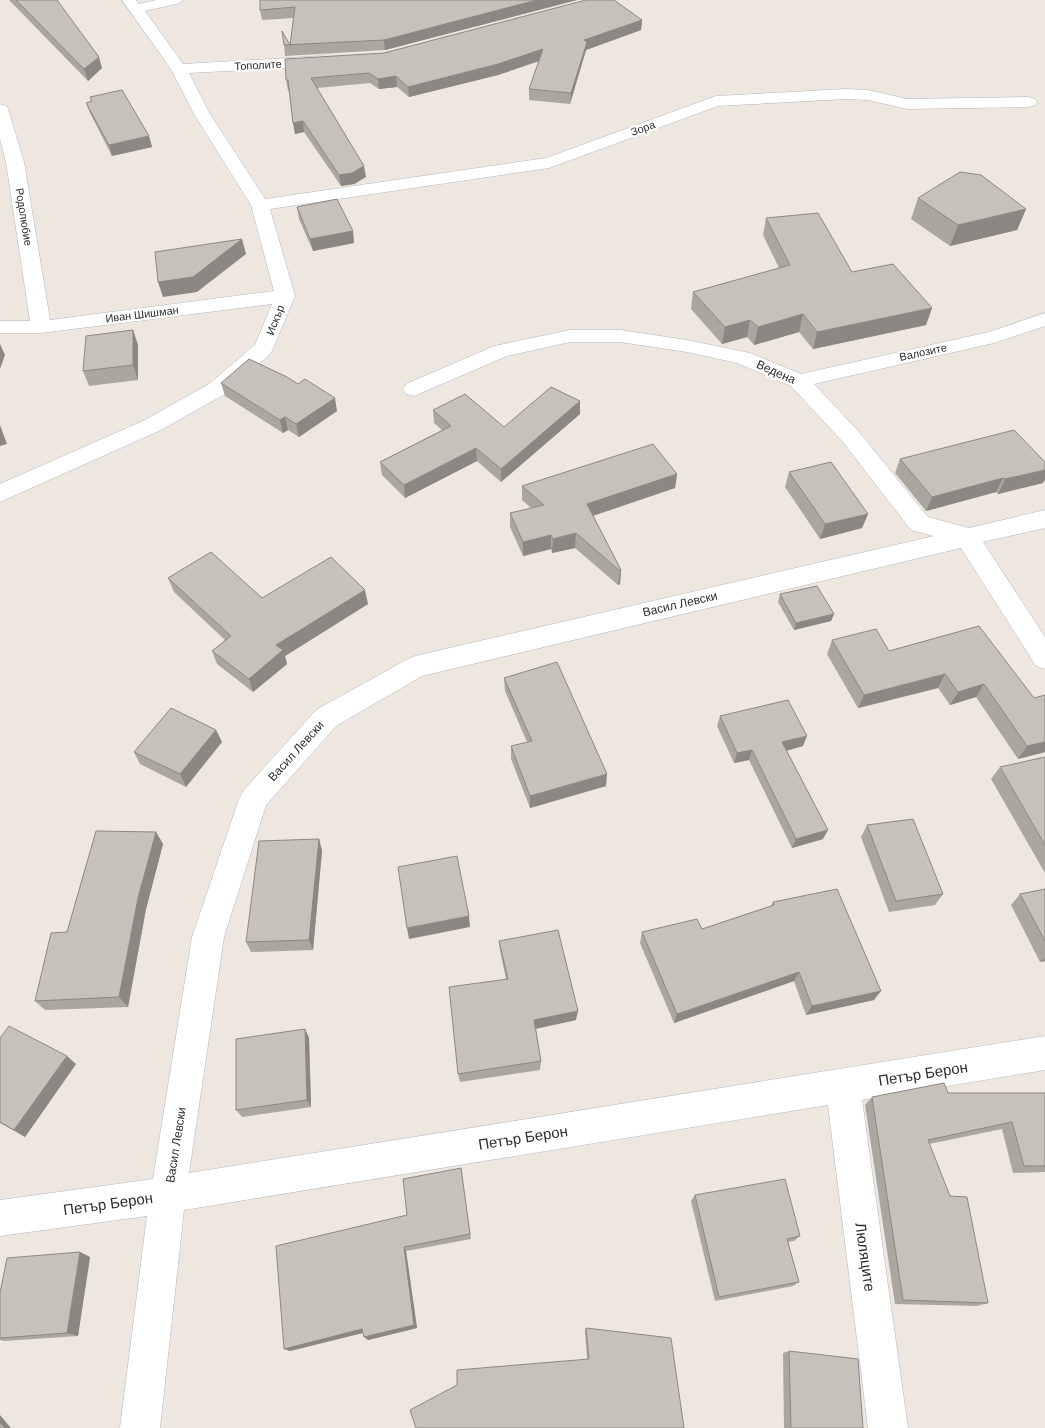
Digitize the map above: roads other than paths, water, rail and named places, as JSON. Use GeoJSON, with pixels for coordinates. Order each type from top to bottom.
{"type":"FeatureCollection","features":[{"type":"Feature","properties":{"kind":"street"},"geometry":{"type":"LineString","coordinates":[[133,4],[175,0]]}},
{"type":"Feature","properties":{"kind":"street","name":"Искър"},"geometry":{"type":"LineString","coordinates":[[0,494],[153,426],[217,389],[264,348],[284,296],[260,205],[202,114],[179,69],[133,4]]}},
{"type":"Feature","properties":{"kind":"street","name":"Тополите"},"geometry":{"type":"LineString","coordinates":[[179,69],[336,60]]}},
{"type":"Feature","properties":{"kind":"street","name":"Зора"},"geometry":{"type":"LineString","coordinates":[[260,205],[549,164],[716,101],[846,94],[868,95],[907,104],[1029,102]]}},
{"type":"Feature","properties":{"kind":"street","name":"Родолюбие"},"geometry":{"type":"LineString","coordinates":[[0,109],[7,163],[40,327]]}},
{"type":"Feature","properties":{"kind":"street","name":"Иван Шишман"},"geometry":{"type":"LineString","coordinates":[[0,327],[40,327],[284,296]]}},
{"type":"Feature","properties":{"kind":"street","name":"Валозите"},"geometry":{"type":"LineString","coordinates":[[798,381],[994,337],[1045,319]]}},
{"type":"Feature","properties":{"kind":"street","name":"Ведена"},"geometry":{"type":"LineString","coordinates":[[414,389],[501,351],[570,336],[620,336],[686,346],[744,358],[798,381],[851,437],[920,524],[966,536]]}},
{"type":"Feature","properties":{"kind":"street","name":"Васил Левски"},"geometry":{"type":"LineString","coordinates":[[140,1428],[168,1196],[208,937],[254,799],[326,718],[415,667],[966,536],[1045,519]]}},
{"type":"Feature","properties":{"kind":"street"},"geometry":{"type":"LineString","coordinates":[[966,536],[1045,659]]}},
{"type":"Feature","properties":{"kind":"street","name":"Петър Берон"},"geometry":{"type":"LineString","coordinates":[[0,1218],[168,1196],[1045,1054]]}},
{"type":"Feature","properties":{"kind":"street","name":"Люляците"},"geometry":{"type":"LineString","coordinates":[[843,1087],[888,1428]]}}]}
